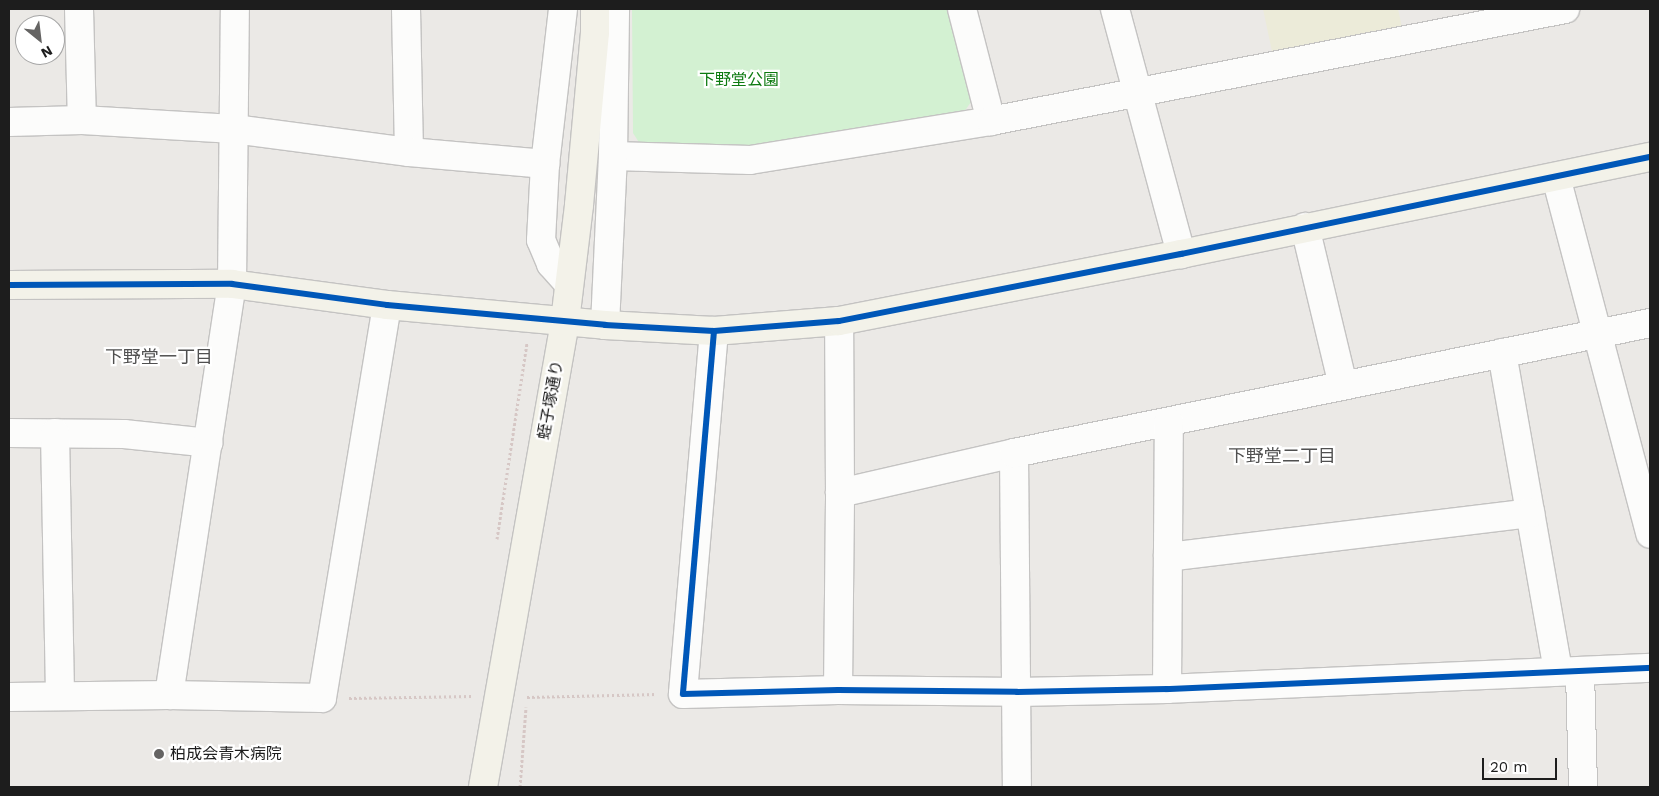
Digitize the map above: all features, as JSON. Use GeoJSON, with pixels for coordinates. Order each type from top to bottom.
{"type":"FeatureCollection","features":[{"type":"Feature","properties":{"kind":"street"},"geometry":{"type":"LineString","coordinates":[[79,9],[82,120]]}},
{"type":"Feature","properties":{"kind":"street"},"geometry":{"type":"LineString","coordinates":[[169,695],[232,284],[235,9]]}},
{"type":"Feature","properties":{"kind":"street"},"geometry":{"type":"LineString","coordinates":[[406,9],[409,152]]}},
{"type":"Feature","properties":{"kind":"street"},"geometry":{"type":"LineString","coordinates":[[563,9],[545,164],[541,240],[551,264],[570,272]]}},
{"type":"Feature","properties":{"kind":"street","name":"蛭子塚通り"},"geometry":{"type":"LineString","coordinates":[[483,787],[565,321],[579,205],[595,9]]}},
{"type":"Feature","properties":{"kind":"street"},"geometry":{"type":"LineString","coordinates":[[605,325],[613,156],[615,9]]}},
{"type":"Feature","properties":{"kind":"street"},"geometry":{"type":"LineString","coordinates":[[962,9],[991,121]]}},
{"type":"Feature","properties":{"kind":"street"},"geometry":{"type":"LineString","coordinates":[[1115,9],[1180,254]]}},
{"type":"Feature","properties":{"kind":"street"},"geometry":{"type":"LineString","coordinates":[[613,156],[750,160],[991,121],[1563,9]]}},
{"type":"Feature","properties":{"kind":"street"},"geometry":{"type":"LineString","coordinates":[[9,122],[82,120],[234,129],[409,152],[545,164]]}},
{"type":"Feature","properties":{"kind":"street"},"geometry":{"type":"LineString","coordinates":[[9,285],[232,284],[387,304],[605,325],[714,331],[839,321],[1180,254],[1650,156]]}},
{"type":"Feature","properties":{"kind":"street"},"geometry":{"type":"LineString","coordinates":[[1556,177],[1597,333],[1643,474],[1650,534]]}},
{"type":"Feature","properties":{"kind":"street"},"geometry":{"type":"LineString","coordinates":[[1305,228],[1343,385]]}},
{"type":"Feature","properties":{"kind":"street"},"geometry":{"type":"LineString","coordinates":[[9,696],[169,695],[322,698],[387,304]]}},
{"type":"Feature","properties":{"kind":"street"},"geometry":{"type":"LineString","coordinates":[[838,690],[839,321]]}},
{"type":"Feature","properties":{"kind":"street"},"geometry":{"type":"LineString","coordinates":[[840,493],[1014,453],[1650,323]]}},
{"type":"Feature","properties":{"kind":"street"},"geometry":{"type":"LineString","coordinates":[[714,331],[683,694],[838,690],[1017,692],[1167,689],[1650,668]]}},
{"type":"Feature","properties":{"kind":"street"},"geometry":{"type":"LineString","coordinates":[[1502,353],[1530,513],[1569,671],[1583,787]]}},
{"type":"Feature","properties":{"kind":"street"},"geometry":{"type":"LineString","coordinates":[[1167,689],[1169,422]]}},
{"type":"Feature","properties":{"kind":"street"},"geometry":{"type":"LineString","coordinates":[[9,433],[124,434],[209,443]]}},
{"type":"Feature","properties":{"kind":"street"},"geometry":{"type":"LineString","coordinates":[[54,433],[60,696]]}},
{"type":"Feature","properties":{"kind":"street"},"geometry":{"type":"LineString","coordinates":[[1014,453],[1017,787]]}},
{"type":"Feature","properties":{"kind":"street"},"geometry":{"type":"LineString","coordinates":[[1168,557],[1530,513]]}},
{"type":"Feature","properties":{"kind":"path"},"geometry":{"type":"LineString","coordinates":[[496,546],[528,342]]}},
{"type":"Feature","properties":{"kind":"path"},"geometry":{"type":"LineString","coordinates":[[322,698],[474,696],[475,688]]}},
{"type":"Feature","properties":{"kind":"path"},"geometry":{"type":"LineString","coordinates":[[526,697],[683,694]]}},
{"type":"Feature","properties":{"kind":"green space","name":"下野堂公園"},"geometry":{"type":"Polygon","coordinates":[[[632,9],[948,9],[971,102],[964,112],[750,153],[640,144],[633,133],[632,9]]]}},
{"type":"Feature","properties":{"kind":"green space"},"geometry":{"type":"Polygon","coordinates":[[[1263,9],[1398,9],[1403,32],[1273,56],[1263,9]]]}},
{"type":"Feature","properties":{"kind":"cycle path"},"geometry":{"type":"LineString","coordinates":[[9,285],[232,284],[387,305],[605,325],[714,331],[839,321],[1181,254],[1650,157]]}},
{"type":"Feature","properties":{"kind":"cycle path"},"geometry":{"type":"LineString","coordinates":[[714,331],[683,694],[838,690],[1017,692],[1167,689],[1650,668]]}},
{"type":"Feature","properties":{"kind":"place","name":"柏成会青木病院"},"geometry":{"type":"Point","coordinates":[159,754]}},
{"type":"Feature","properties":{"kind":"district","name":"下野堂一丁目"},"geometry":{"type":"Point","coordinates":[159,357]}},
{"type":"Feature","properties":{"kind":"district","name":"下野堂二丁目"},"geometry":{"type":"Point","coordinates":[1282,456]}}]}
